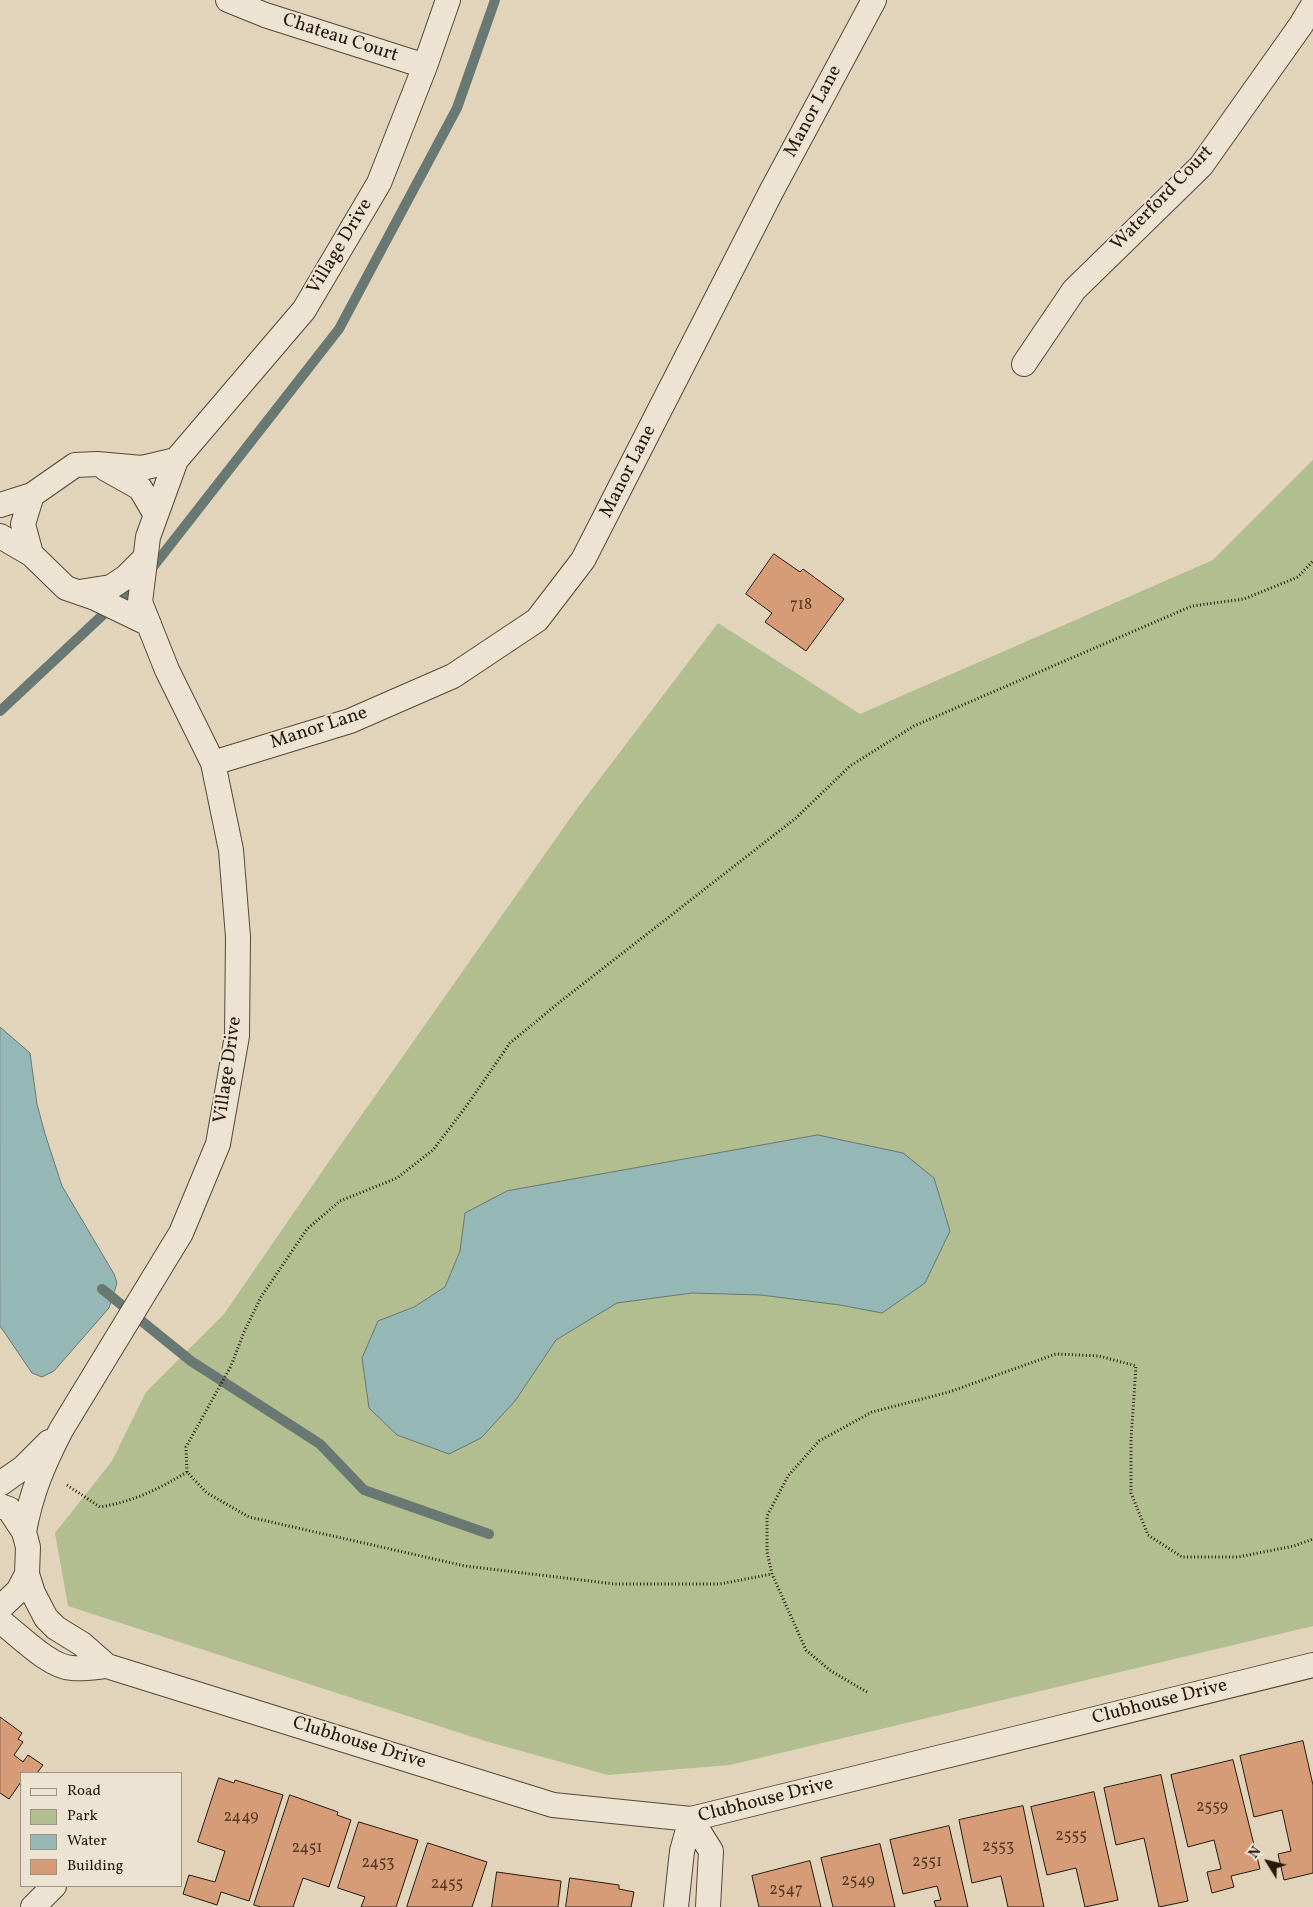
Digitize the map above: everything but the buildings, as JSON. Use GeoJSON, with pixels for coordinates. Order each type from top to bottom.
{"type":"FeatureCollection","features":[{"type":"Feature","properties":{"kind":"street","name":"Chateau Court"},"geometry":{"type":"LineString","coordinates":[[228,0],[265,15],[425,66]]}},
{"type":"Feature","properties":{"kind":"street","name":"Village Drive"},"geometry":{"type":"LineString","coordinates":[[24,1532],[29,1503],[45,1461],[60,1430],[181,1234],[218,1144],[237,1036],[238,937],[231,850],[213,763],[167,670],[140,602],[148,537],[176,460],[304,310],[380,183],[448,0]]}},
{"type":"Feature","properties":{"kind":"street","name":"Manor Lane"},"geometry":{"type":"LineString","coordinates":[[213,763],[350,721],[453,676],[537,620],[583,560],[771,192],[874,0]]}},
{"type":"Feature","properties":{"kind":"street","name":"Waterford Court"},"geometry":{"type":"LineString","coordinates":[[1024,364],[1074,290],[1201,166],[1301,25],[1313,5]]}},
{"type":"Feature","properties":{"kind":"street"},"geometry":{"type":"LineString","coordinates":[[0,505],[32,495],[75,464],[142,468],[176,460]]}},
{"type":"Feature","properties":{"kind":"street"},"geometry":{"type":"LineString","coordinates":[[97,464],[140,488],[156,515]]}},
{"type":"Feature","properties":{"kind":"street"},"geometry":{"type":"LineString","coordinates":[[31,554],[23,524],[32,495]]}},
{"type":"Feature","properties":{"kind":"street"},"geometry":{"type":"LineString","coordinates":[[0,536],[31,554],[66,588],[95,598],[149,624]]}},
{"type":"Feature","properties":{"kind":"street"},"geometry":{"type":"LineString","coordinates":[[77,592],[111,587],[126,577],[145,558]]}},
{"type":"Feature","properties":{"kind":"street","name":"Village Drive"},"geometry":{"type":"LineString","coordinates":[[0,1484],[24,1467],[60,1430]]}},
{"type":"Feature","properties":{"kind":"street","name":"Clubhouse Drive"},"geometry":{"type":"LineString","coordinates":[[0,1506],[9,1509],[24,1532],[28,1547],[27,1574],[33,1593],[46,1618],[56,1628],[82,1644],[107,1666]]}},
{"type":"Feature","properties":{"kind":"street"},"geometry":{"type":"LineString","coordinates":[[0,1608],[18,1591],[27,1574]]}},
{"type":"Feature","properties":{"kind":"street","name":"Clubhouse Drive"},"geometry":{"type":"LineString","coordinates":[[0,1621],[47,1658],[70,1668],[107,1666],[553,1804],[692,1819],[1313,1665]]}},
{"type":"Feature","properties":{"kind":"street"},"geometry":{"type":"LineString","coordinates":[[676,1907],[682,1851],[692,1819]]}},
{"type":"Feature","properties":{"kind":"street"},"geometry":{"type":"LineString","coordinates":[[692,1819],[711,1851],[708,1907]]}},
{"type":"Feature","properties":{"kind":"street"},"geometry":{"type":"LineString","coordinates":[[33,1907],[53,1887]]}},
{"type":"Feature","properties":{"kind":"path"},"geometry":{"type":"LineString","coordinates":[[772,1574],[720,1584],[615,1584],[465,1566],[249,1516],[207,1493],[187,1472],[186,1447],[231,1366],[244,1332],[261,1297],[307,1229],[340,1201],[398,1178],[433,1150],[510,1043],[796,818],[850,766],[914,726],[1192,606],[1244,599],[1298,577],[1313,561]]}},
{"type":"Feature","properties":{"kind":"path"},"geometry":{"type":"LineString","coordinates":[[867,1692],[831,1671],[806,1650],[772,1574],[767,1552],[766,1516],[788,1476],[819,1441],[872,1412],[949,1392],[1056,1354],[1099,1356],[1136,1366],[1131,1440],[1131,1493],[1148,1535],[1182,1557],[1238,1557],[1294,1546],[1313,1539]]}},
{"type":"Feature","properties":{"kind":"path"},"geometry":{"type":"LineString","coordinates":[[66,1484],[100,1507],[118,1504],[157,1490],[187,1472]]}},
{"type":"Feature","properties":{"kind":"green space"},"geometry":{"type":"Polygon","coordinates":[[[1313,460],[1313,1626],[730,1765],[608,1775],[485,1741],[68,1606],[55,1533],[112,1461],[146,1392],[224,1314],[576,810],[718,623],[860,714],[1213,560],[1313,460]]]}},
{"type":"Feature","properties":{"kind":"water"},"geometry":{"type":"Polygon","coordinates":[[[0,1027],[30,1053],[37,1104],[62,1186],[114,1274],[117,1283],[109,1308],[54,1371],[42,1377],[32,1373],[0,1326],[0,1027]]]}},
{"type":"Feature","properties":{"kind":"water"},"geometry":{"type":"Polygon","coordinates":[[[818,1135],[903,1153],[934,1178],[950,1231],[925,1283],[882,1313],[840,1305],[761,1295],[692,1293],[617,1303],[556,1340],[515,1401],[481,1438],[449,1454],[397,1435],[369,1408],[362,1358],[378,1321],[414,1307],[445,1287],[460,1251],[465,1213],[507,1191],[818,1135]]]}},
{"type":"Feature","properties":{"kind":"waterway"},"geometry":{"type":"LineString","coordinates":[[149,572],[339,329],[457,108],[495,0]]}},
{"type":"Feature","properties":{"kind":"waterway"},"geometry":{"type":"LineString","coordinates":[[0,711],[138,582]]}},
{"type":"Feature","properties":{"kind":"waterway"},"geometry":{"type":"LineString","coordinates":[[102,1289],[191,1361],[320,1444],[364,1490],[489,1534]]}}]}
